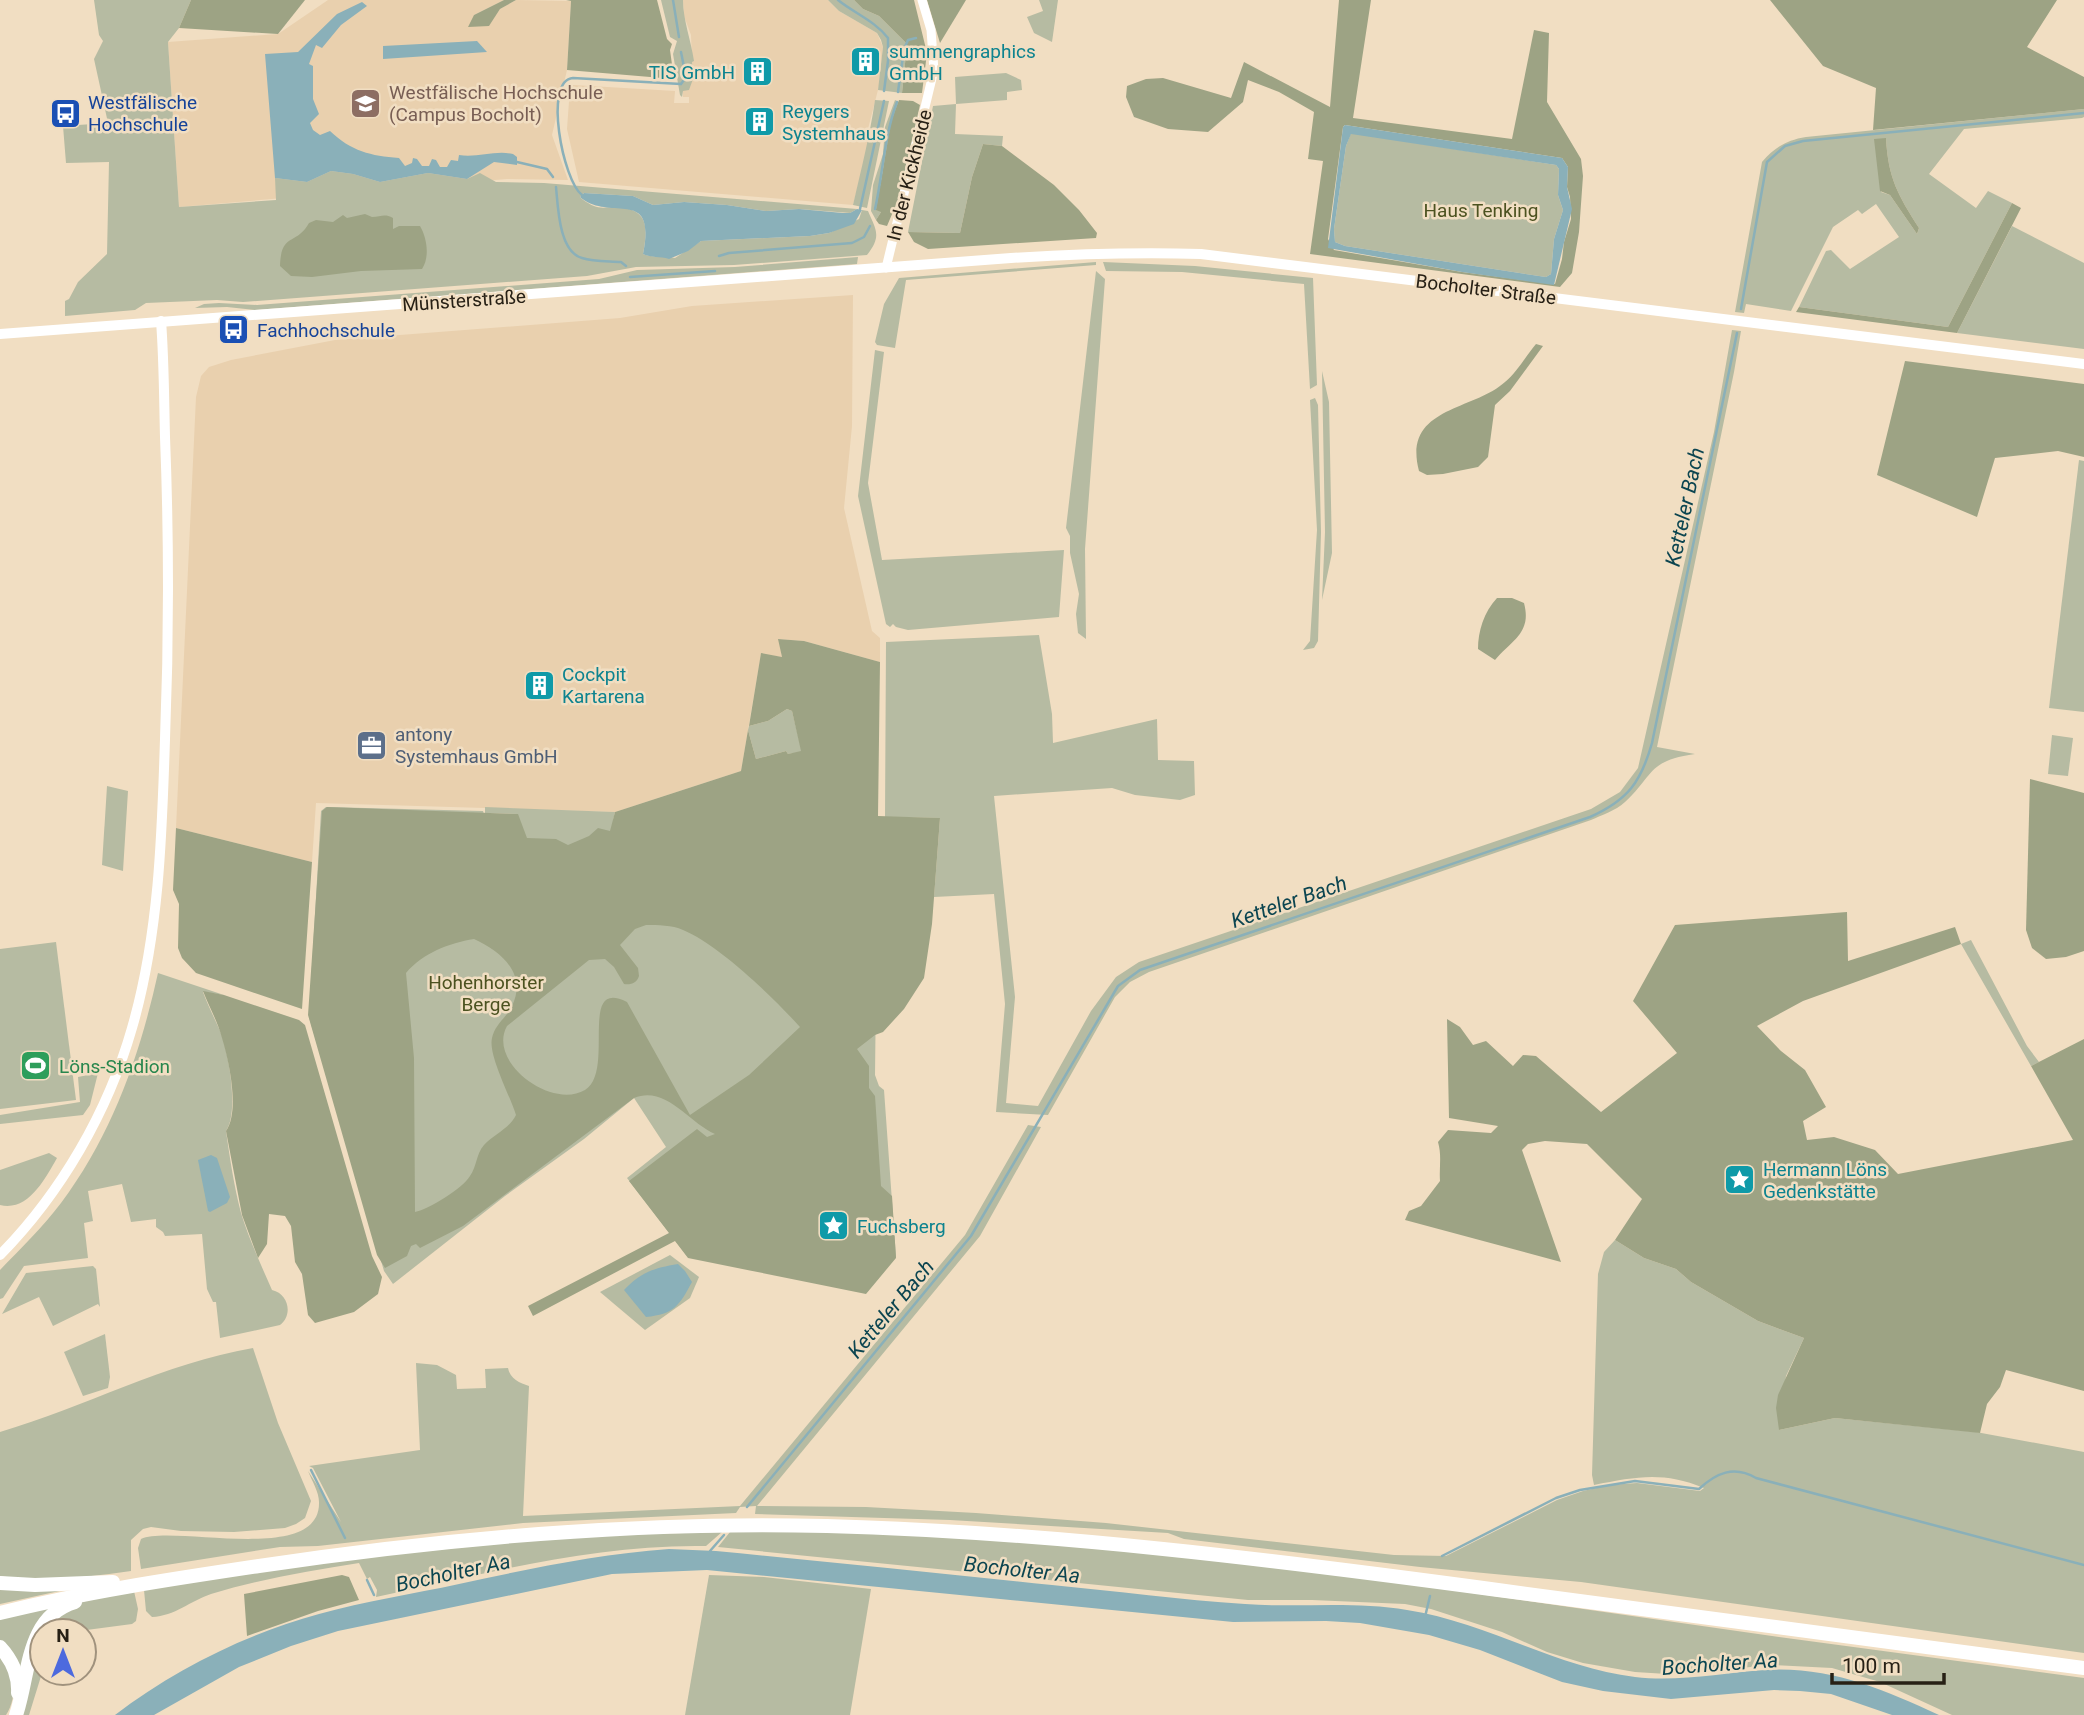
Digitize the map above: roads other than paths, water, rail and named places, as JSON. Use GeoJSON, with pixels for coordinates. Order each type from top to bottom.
{"type":"FeatureCollection","features":[{"type":"Feature","properties":{"kind":"highway"},"geometry":{"type":"LineString","coordinates":[[0,1608],[55,1594],[220,1563],[320,1550],[537,1528],[657,1522],[823,1520],[974,1526],[1110,1536],[1252,1552],[2084,1661]]}},
{"type":"Feature","properties":{"kind":"highway"},"geometry":{"type":"LineString","coordinates":[[0,1614],[56,1599],[153,1582],[369,1550],[537,1533],[823,1526],[975,1532],[1253,1558],[2084,1668]]}},
{"type":"Feature","properties":{"kind":"highway"},"geometry":{"type":"LineString","coordinates":[[0,1583],[35,1585],[128,1581]]}},
{"type":"Feature","properties":{"kind":"highway"},"geometry":{"type":"LineString","coordinates":[[14,1715],[33,1642],[52,1613],[77,1601],[153,1582]]}},
{"type":"Feature","properties":{"kind":"highway"},"geometry":{"type":"LineString","coordinates":[[0,1647],[11,1661],[17,1675],[18,1691],[14,1715]]}},
{"type":"Feature","properties":{"kind":"main road","name":"Bocholter Straße"},"geometry":{"type":"LineString","coordinates":[[886,268],[1105,252],[1201,254],[2084,364]]}},
{"type":"Feature","properties":{"kind":"main road","name":"Münsterstraße"},"geometry":{"type":"LineString","coordinates":[[0,334],[886,268]]}},
{"type":"Feature","properties":{"kind":"main road"},"geometry":{"type":"LineString","coordinates":[[0,1255],[55,1189],[91,1131],[120,1067],[143,987],[151,942],[161,828],[168,676],[168,494],[162,321]]}},
{"type":"Feature","properties":{"kind":"street","name":"In der Kickheide"},"geometry":{"type":"LineString","coordinates":[[886,268],[934,71],[931,30],[922,0]]}},
{"type":"Feature","properties":{"kind":"water"},"geometry":{"type":"Polygon","coordinates":[[[362,2],[367,6],[341,25],[322,48],[316,45],[309,64],[313,66],[313,99],[319,114],[310,123],[313,130],[320,135],[330,131],[354,148],[370,154],[399,158],[405,166],[412,163],[413,158],[422,166],[429,166],[432,159],[436,160],[440,167],[447,167],[451,160],[458,161],[459,155],[500,153],[513,154],[517,157],[517,165],[494,162],[467,179],[428,173],[380,182],[331,171],[307,182],[275,178],[265,54],[298,52],[337,14],[362,2]]]}},
{"type":"Feature","properties":{"kind":"water"},"geometry":{"type":"Polygon","coordinates":[[[477,41],[487,52],[383,59],[383,46],[477,41]]]}},
{"type":"Feature","properties":{"kind":"water"},"geometry":{"type":"Polygon","coordinates":[[[1345,125],[1562,158],[1568,167],[1567,187],[1572,209],[1554,285],[1328,248],[1345,125]],[[1351,134],[1346,146],[1334,229],[1335,242],[1345,246],[1546,277],[1551,274],[1554,239],[1563,210],[1558,195],[1559,169],[1556,165],[1351,134]]]}},
{"type":"Feature","properties":{"kind":"water"},"geometry":{"type":"Polygon","coordinates":[[[584,193],[633,196],[653,205],[684,202],[766,211],[799,209],[850,213],[857,209],[862,210],[854,224],[829,233],[701,241],[688,251],[669,259],[643,254],[646,233],[643,220],[637,212],[592,204],[580,197],[584,193]]]}},
{"type":"Feature","properties":{"kind":"water"},"geometry":{"type":"Polygon","coordinates":[[[211,1155],[217,1158],[230,1197],[227,1203],[210,1212],[198,1160],[211,1155]]]}},
{"type":"Feature","properties":{"kind":"water"},"geometry":{"type":"Polygon","coordinates":[[[678,1264],[692,1282],[675,1307],[663,1314],[646,1317],[624,1290],[648,1272],[678,1264]]]}},
{"type":"Feature","properties":{"kind":"water"},"geometry":{"type":"Polygon","coordinates":[[[669,1549],[716,1551],[1221,1602],[1387,1607],[1465,1624],[1605,1672],[1667,1678],[1765,1670],[1812,1672],[1876,1688],[1939,1715],[1892,1715],[1831,1694],[1800,1691],[1774,1690],[1671,1699],[1603,1691],[1562,1682],[1480,1650],[1429,1635],[1360,1623],[1233,1622],[707,1570],[612,1574],[338,1631],[239,1667],[154,1715],[115,1715],[187,1668],[238,1643],[292,1622],[371,1601],[564,1563],[669,1549]]]}},
{"type":"Feature","properties":{"kind":"waterway"},"geometry":{"type":"LineString","coordinates":[[673,0],[679,37]]}},
{"type":"Feature","properties":{"kind":"waterway"},"geometry":{"type":"LineString","coordinates":[[838,0],[871,22],[888,38],[884,91]]}},
{"type":"Feature","properties":{"kind":"waterway"},"geometry":{"type":"LineString","coordinates":[[898,92],[904,49],[908,40],[916,38]]}},
{"type":"Feature","properties":{"kind":"waterway"},"geometry":{"type":"LineString","coordinates":[[582,195],[568,171],[559,132],[559,95],[564,83],[573,78],[681,84],[686,77],[681,52]]}},
{"type":"Feature","properties":{"kind":"waterway"},"geometry":{"type":"LineString","coordinates":[[860,209],[884,101]]}},
{"type":"Feature","properties":{"kind":"waterway"},"geometry":{"type":"LineString","coordinates":[[875,209],[886,142],[897,102]]}},
{"type":"Feature","properties":{"kind":"waterway","name":"Ketteler Bach"},"geometry":{"type":"LineString","coordinates":[[1741,309],[1767,162],[1785,146],[1803,141],[2084,113]]}},
{"type":"Feature","properties":{"kind":"waterway"},"geometry":{"type":"LineString","coordinates":[[517,162],[547,169],[553,177]]}},
{"type":"Feature","properties":{"kind":"waterway"},"geometry":{"type":"LineString","coordinates":[[556,187],[561,228],[574,254],[591,260],[621,262],[626,266]]}},
{"type":"Feature","properties":{"kind":"waterway"},"geometry":{"type":"LineString","coordinates":[[719,256],[852,243],[864,237],[870,226]]}},
{"type":"Feature","properties":{"kind":"waterway"},"geometry":{"type":"LineString","coordinates":[[630,277],[715,271]]}},
{"type":"Feature","properties":{"kind":"waterway","name":"Ketteler Bach"},"geometry":{"type":"LineString","coordinates":[[747,1507],[971,1236],[1118,986],[1140,970],[1590,817],[1614,804],[1631,788],[1643,769],[1652,743],[1737,333]]}},
{"type":"Feature","properties":{"kind":"waterway"},"geometry":{"type":"LineString","coordinates":[[311,1470],[345,1538]]}},
{"type":"Feature","properties":{"kind":"waterway"},"geometry":{"type":"LineString","coordinates":[[1442,1556],[1556,1498],[1580,1490],[1635,1481],[1699,1489],[1719,1475],[1740,1472],[2084,1565]]}},
{"type":"Feature","properties":{"kind":"waterway"},"geometry":{"type":"LineString","coordinates":[[710,1551],[724,1535]]}},
{"type":"Feature","properties":{"kind":"waterway"},"geometry":{"type":"LineString","coordinates":[[367,1580],[374,1595]]}},
{"type":"Feature","properties":{"kind":"waterway"},"geometry":{"type":"LineString","coordinates":[[1425,1617],[1430,1596]]}},
{"type":"Feature","properties":{"kind":"place","name":"summengraphics GmbH"},"geometry":{"type":"Point","coordinates":[866,62]}},
{"type":"Feature","properties":{"kind":"place","name":"TIS GmbH"},"geometry":{"type":"Point","coordinates":[758,72]}},
{"type":"Feature","properties":{"kind":"place","name":"Westfälische Hochschule (Campus Bocholt)"},"geometry":{"type":"Point","coordinates":[366,103]}},
{"type":"Feature","properties":{"kind":"place","name":"Westfälische Hochschule"},"geometry":{"type":"Point","coordinates":[65,113]}},
{"type":"Feature","properties":{"kind":"place","name":"Reygers Systemhaus"},"geometry":{"type":"Point","coordinates":[759,122]}},
{"type":"Feature","properties":{"kind":"place","name":"Fachhochschule"},"geometry":{"type":"Point","coordinates":[234,330]}},
{"type":"Feature","properties":{"kind":"place","name":"Cockpit Kartarena"},"geometry":{"type":"Point","coordinates":[539,685]}},
{"type":"Feature","properties":{"kind":"place","name":"antony Systemhaus GmbH"},"geometry":{"type":"Point","coordinates":[372,745]}},
{"type":"Feature","properties":{"kind":"place","name":"Löns-Stadion"},"geometry":{"type":"Point","coordinates":[36,1066]}},
{"type":"Feature","properties":{"kind":"place","name":"Hermann Löns Gedenkstätte"},"geometry":{"type":"Point","coordinates":[1740,1180]}},
{"type":"Feature","properties":{"kind":"place","name":"Fuchsberg"},"geometry":{"type":"Point","coordinates":[834,1226]}},
{"type":"Feature","properties":{"kind":"park label","name":"Haus Tenking"},"geometry":{"type":"Point","coordinates":[1481,210]}},
{"type":"Feature","properties":{"kind":"park label","name":"Hohenhorster Berge"},"geometry":{"type":"Point","coordinates":[486,993]}},
{"type":"Feature","properties":{"kind":"water label","name":"Bocholter Aa"},"geometry":{"type":"Point","coordinates":[1022,1570]}},
{"type":"Feature","properties":{"kind":"water label","name":"Bocholter Aa"},"geometry":{"type":"Point","coordinates":[453,1573]}},
{"type":"Feature","properties":{"kind":"water label","name":"Bocholter Aa"},"geometry":{"type":"Point","coordinates":[1720,1664]}}]}
